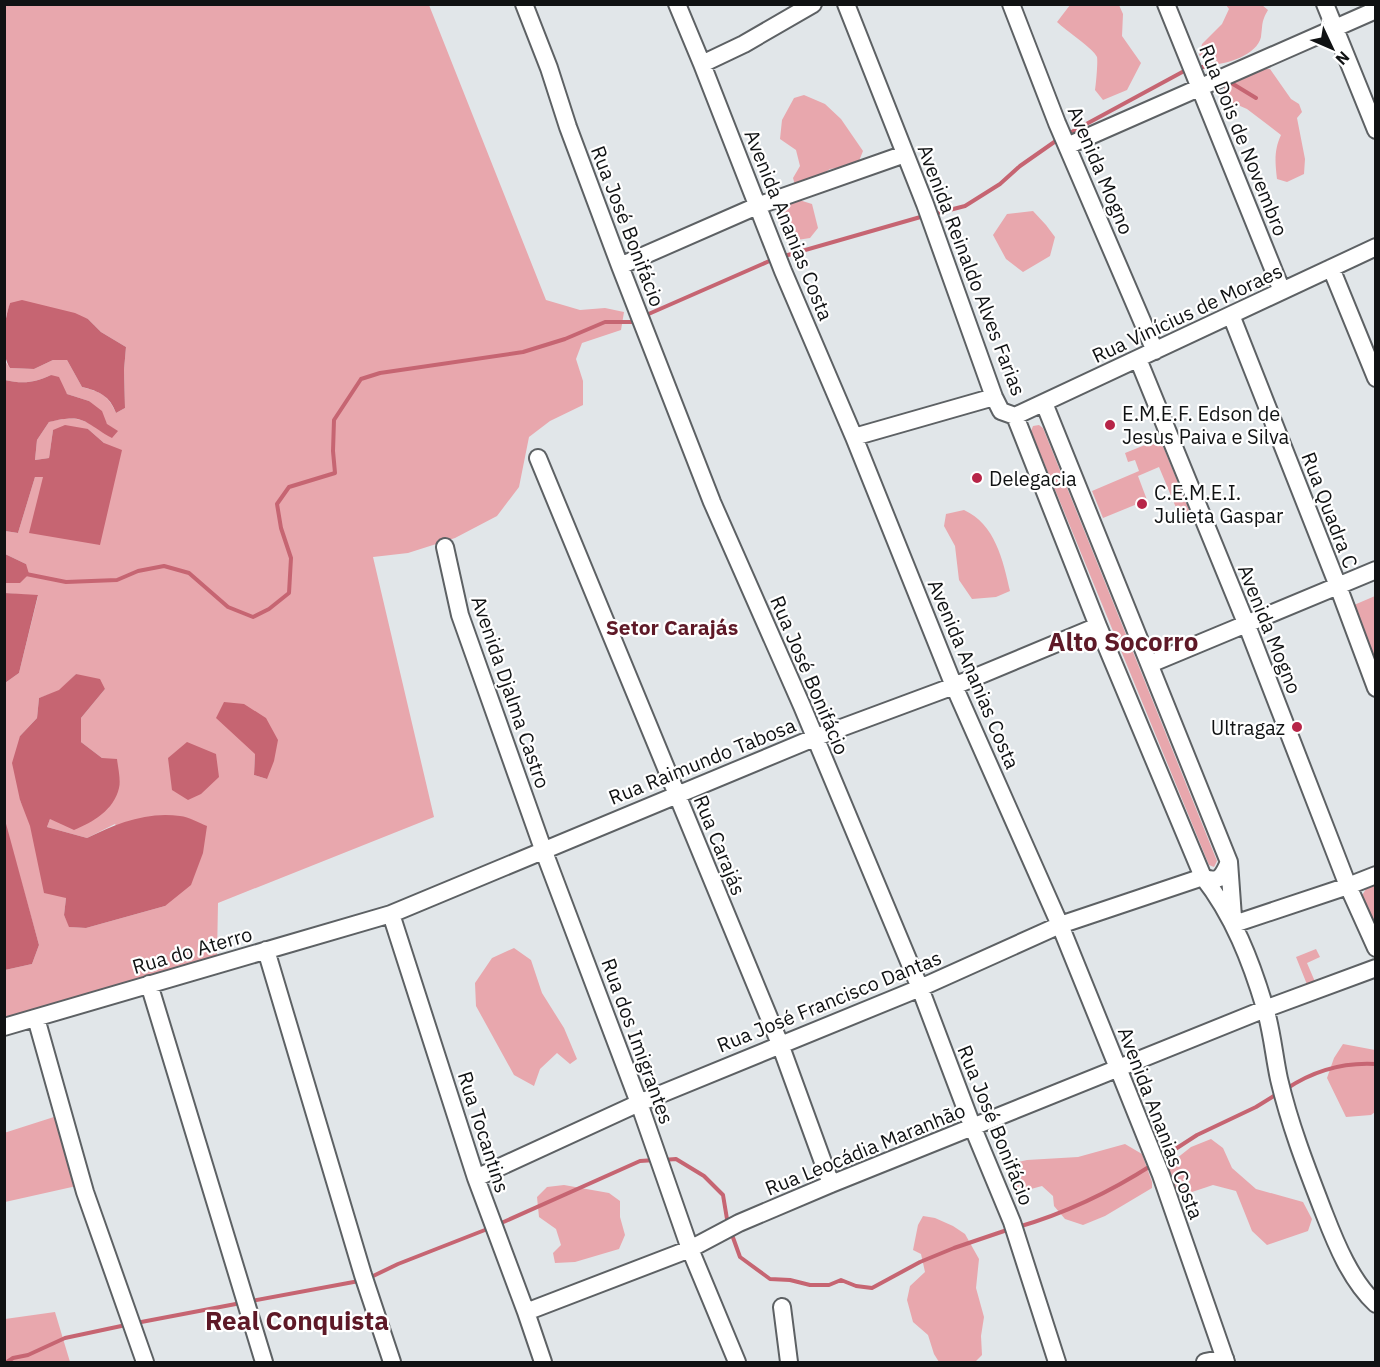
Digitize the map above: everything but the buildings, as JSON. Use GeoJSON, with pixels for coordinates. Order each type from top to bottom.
{"type":"FeatureCollection","features":[{"type":"Feature","properties":{"kind":"street","name":"Rua José Bonifácio"},"geometry":{"type":"LineString","coordinates":[[524,4],[636,309],[712,502],[802,706],[920,988],[1014,1228],[1057,1362]]}},
{"type":"Feature","properties":{"kind":"street","name":"Avenida Ananias Costa"},"geometry":{"type":"LineString","coordinates":[[677,4],[783,271],[854,437],[954,686],[1060,925],[1118,1068],[1158,1168],[1225,1360]]}},
{"type":"Feature","properties":{"kind":"street"},"geometry":{"type":"LineString","coordinates":[[702,64],[744,44],[813,4]]}},
{"type":"Feature","properties":{"kind":"street","name":"Avenida Reinaldo Alves Farias"},"geometry":{"type":"LineString","coordinates":[[846,4],[925,204],[994,397],[1001,411],[1015,416],[1098,626],[1203,877],[1218,896],[1234,924],[1265,1009],[1281,1087],[1298,1149],[1334,1237],[1365,1294],[1376,1304]]}},
{"type":"Feature","properties":{"kind":"street","name":"Avenida Mogno"},"geometry":{"type":"LineString","coordinates":[[1011,4],[1057,123],[1155,351]]}},
{"type":"Feature","properties":{"kind":"street","name":"Rua Dois de Novembro"},"geometry":{"type":"LineString","coordinates":[[1166,4],[1187,55],[1204,83],[1282,291]]}},
{"type":"Feature","properties":{"kind":"street"},"geometry":{"type":"LineString","coordinates":[[1325,4],[1376,130]]}},
{"type":"Feature","properties":{"kind":"street"},"geometry":{"type":"LineString","coordinates":[[1067,144],[1376,10]]}},
{"type":"Feature","properties":{"kind":"street"},"geometry":{"type":"LineString","coordinates":[[620,266],[757,206],[905,154]]}},
{"type":"Feature","properties":{"kind":"street","name":"Rua Vinícius de Moraes"},"geometry":{"type":"LineString","coordinates":[[1015,416],[1376,247]]}},
{"type":"Feature","properties":{"kind":"street"},"geometry":{"type":"LineString","coordinates":[[1331,267],[1376,378]]}},
{"type":"Feature","properties":{"kind":"street","name":"Rua Quadra C"},"geometry":{"type":"LineString","coordinates":[[1231,315],[1376,688]]}},
{"type":"Feature","properties":{"kind":"street","name":"Avenida Mogno"},"geometry":{"type":"LineString","coordinates":[[1138,359],[1246,623],[1348,886],[1376,948]]}},
{"type":"Feature","properties":{"kind":"street"},"geometry":{"type":"LineString","coordinates":[[854,437],[994,397]]}},
{"type":"Feature","properties":{"kind":"street","name":"Avenida Reinaldo Alves Farias"},"geometry":{"type":"LineString","coordinates":[[1044,403],[1229,862],[1234,924]]}},
{"type":"Feature","properties":{"kind":"street","name":"Rua Carajás"},"geometry":{"type":"LineString","coordinates":[[538,458],[780,1044],[831,1184]]}},
{"type":"Feature","properties":{"kind":"street","name":"Avenida Djalma Castro"},"geometry":{"type":"LineString","coordinates":[[445,547],[460,615],[543,849]]}},
{"type":"Feature","properties":{"kind":"street"},"geometry":{"type":"LineString","coordinates":[[1150,664],[1376,570]]}},
{"type":"Feature","properties":{"kind":"street","name":"Rua Raimundo Tabosa"},"geometry":{"type":"LineString","coordinates":[[391,914],[814,738],[954,686],[1098,626]]}},
{"type":"Feature","properties":{"kind":"street","name":"Rua dos Imigrantes"},"geometry":{"type":"LineString","coordinates":[[543,849],[639,1103],[690,1249]]}},
{"type":"Feature","properties":{"kind":"street"},"geometry":{"type":"LineString","coordinates":[[1203,877],[1212,880],[1219,879],[1229,862]]}},
{"type":"Feature","properties":{"kind":"street"},"geometry":{"type":"LineString","coordinates":[[1234,924],[1348,886],[1376,874]]}},
{"type":"Feature","properties":{"kind":"street","name":"Rua José Francisco Dantas"},"geometry":{"type":"LineString","coordinates":[[476,1178],[639,1103],[920,988],[1060,925],[1203,877]]}},
{"type":"Feature","properties":{"kind":"street","name":"Rua do Aterro"},"geometry":{"type":"LineString","coordinates":[[4,1028],[391,914]]}},
{"type":"Feature","properties":{"kind":"street","name":"Rua Tocantins"},"geometry":{"type":"LineString","coordinates":[[391,914],[476,1178],[543,1362]]}},
{"type":"Feature","properties":{"kind":"street"},"geometry":{"type":"LineString","coordinates":[[266,950],[392,1362]]}},
{"type":"Feature","properties":{"kind":"street","name":"Rua Leocádia Maranhão"},"geometry":{"type":"LineString","coordinates":[[526,1312],[690,1249],[732,1227],[831,1184],[1265,1009],[1376,968]]}},
{"type":"Feature","properties":{"kind":"street"},"geometry":{"type":"LineString","coordinates":[[149,984],[264,1362]]}},
{"type":"Feature","properties":{"kind":"street"},"geometry":{"type":"LineString","coordinates":[[36,1018],[85,1192],[146,1362]]}},
{"type":"Feature","properties":{"kind":"street"},"geometry":{"type":"LineString","coordinates":[[690,1249],[737,1362]]}},
{"type":"Feature","properties":{"kind":"street"},"geometry":{"type":"LineString","coordinates":[[783,1307],[789,1362]]}},
{"type":"Feature","properties":{"kind":"street"},"geometry":{"type":"LineString","coordinates":[[1205,1362],[1225,1360]]}},
{"type":"Feature","properties":{"kind":"shaded area"},"geometry":{"type":"Polygon","coordinates":[[[4,5],[429,5],[546,300],[580,310],[605,308],[624,312],[621,330],[582,343],[576,359],[583,381],[583,405],[550,421],[529,437],[519,487],[497,516],[455,538],[408,553],[373,557],[434,817],[218,903],[217,956],[5,1019],[5,970],[32,964],[39,945],[4,820],[5,683],[19,673],[38,596],[5,593],[5,583],[20,583],[26,564],[5,554],[5,531],[18,533],[35,477],[44,477],[104,443],[88,429],[53,430],[49,458],[35,460],[37,440],[49,422],[77,419],[89,423],[102,432],[107,424],[89,401],[67,394],[51,375],[28,382],[5,380],[5,361],[10,368],[34,369],[53,360],[67,360],[82,387],[103,395],[116,413],[125,408],[126,347],[101,332],[88,319],[10,303],[5,320],[4,5]],[[76,674],[59,691],[39,698],[37,718],[20,736],[20,800],[66,898],[64,915],[70,927],[86,928],[165,906],[115,824],[87,838],[47,827],[50,819],[102,758],[81,742],[81,718],[105,689],[76,674]],[[255,754],[254,775],[267,779],[255,754]]]}},
{"type":"Feature","properties":{"kind":"shaded area"},"geometry":{"type":"Polygon","coordinates":[[[1070,5],[1119,5],[1123,14],[1122,36],[1141,63],[1127,90],[1103,100],[1095,90],[1097,57],[1091,49],[1057,22],[1070,5]]]}},
{"type":"Feature","properties":{"kind":"shaded area"},"geometry":{"type":"Polygon","coordinates":[[[1226,5],[1262,5],[1268,10],[1263,20],[1261,37],[1254,49],[1248,54],[1225,63],[1211,65],[1199,55],[1202,44],[1222,24],[1229,9],[1226,5]]]}},
{"type":"Feature","properties":{"kind":"shaded area"},"geometry":{"type":"Polygon","coordinates":[[[1260,69],[1270,69],[1291,99],[1299,104],[1302,112],[1297,118],[1305,159],[1304,174],[1287,182],[1277,179],[1276,156],[1281,135],[1247,109],[1231,102],[1222,85],[1260,69]]]}},
{"type":"Feature","properties":{"kind":"shaded area"},"geometry":{"type":"Polygon","coordinates":[[[804,95],[825,104],[841,119],[863,151],[859,161],[830,169],[795,185],[793,178],[800,166],[796,150],[780,139],[782,120],[794,98],[804,95]]]}},
{"type":"Feature","properties":{"kind":"shaded area"},"geometry":{"type":"Polygon","coordinates":[[[796,199],[812,204],[818,228],[810,238],[791,241],[783,232],[779,220],[784,204],[796,199]]]}},
{"type":"Feature","properties":{"kind":"shaded area"},"geometry":{"type":"Polygon","coordinates":[[[1033,211],[1055,237],[1050,256],[1023,272],[1006,259],[993,235],[1007,214],[1033,211]]]}},
{"type":"Feature","properties":{"kind":"shaded area"},"geometry":{"type":"Polygon","coordinates":[[[22,300],[75,313],[88,319],[101,332],[126,347],[125,408],[116,413],[111,402],[103,395],[82,387],[67,360],[53,360],[34,369],[10,368],[4,345],[6,318],[10,303],[22,300]]]}},
{"type":"Feature","properties":{"kind":"shaded area"},"geometry":{"type":"Polygon","coordinates":[[[51,375],[59,377],[67,394],[89,401],[102,411],[107,424],[118,431],[112,438],[83,421],[70,418],[61,419],[49,422],[37,440],[35,460],[49,458],[53,430],[65,425],[88,429],[104,443],[122,450],[100,545],[29,533],[43,477],[35,477],[18,533],[5,531],[5,380],[28,382],[51,375]]]}},
{"type":"Feature","properties":{"kind":"shaded area"},"geometry":{"type":"Polygon","coordinates":[[[1039,425],[1043,428],[1217,861],[1214,867],[1209,865],[1031,431],[1033,426],[1039,425]]]}},
{"type":"Feature","properties":{"kind":"shaded area"},"geometry":{"type":"Polygon","coordinates":[[[1160,439],[1192,517],[1182,522],[1159,467],[1138,476],[1147,500],[1103,518],[1092,491],[1139,471],[1135,460],[1128,462],[1125,453],[1160,439]]]}},
{"type":"Feature","properties":{"kind":"shaded area"},"geometry":{"type":"Polygon","coordinates":[[[964,510],[983,524],[996,544],[1010,591],[996,597],[972,599],[959,580],[955,546],[944,526],[946,514],[964,510]]]}},
{"type":"Feature","properties":{"kind":"shaded area"},"geometry":{"type":"Polygon","coordinates":[[[5,554],[26,564],[29,574],[20,583],[5,583],[5,554]]]}},
{"type":"Feature","properties":{"kind":"shaded area"},"geometry":{"type":"Polygon","coordinates":[[[5,593],[38,595],[19,673],[5,683],[5,593]]]}},
{"type":"Feature","properties":{"kind":"shaded area"},"geometry":{"type":"Polygon","coordinates":[[[1375,596],[1375,674],[1351,611],[1354,605],[1375,596]]]}},
{"type":"Feature","properties":{"kind":"shaded area"},"geometry":{"type":"Polygon","coordinates":[[[76,674],[100,679],[105,689],[81,718],[81,742],[102,758],[117,759],[119,788],[108,809],[88,823],[74,830],[50,819],[47,827],[87,838],[132,820],[155,815],[180,816],[207,826],[203,853],[191,885],[165,906],[86,928],[69,927],[64,915],[66,898],[44,893],[30,826],[20,800],[12,763],[20,736],[37,718],[39,698],[59,690],[76,674]]]}},
{"type":"Feature","properties":{"kind":"shaded area"},"geometry":{"type":"Polygon","coordinates":[[[224,702],[244,704],[266,718],[278,740],[274,761],[267,779],[254,775],[255,754],[216,718],[224,702]]]}},
{"type":"Feature","properties":{"kind":"shaded area"},"geometry":{"type":"Polygon","coordinates":[[[187,742],[216,754],[219,777],[201,794],[188,800],[172,790],[168,758],[187,742]]]}},
{"type":"Feature","properties":{"kind":"shaded area"},"geometry":{"type":"Polygon","coordinates":[[[5,820],[39,945],[32,964],[5,970],[5,820]]]}},
{"type":"Feature","properties":{"kind":"shaded area"},"geometry":{"type":"Polygon","coordinates":[[[1375,884],[1375,927],[1361,897],[1366,889],[1375,884]]]}},
{"type":"Feature","properties":{"kind":"shaded area"},"geometry":{"type":"Polygon","coordinates":[[[514,948],[531,960],[542,993],[564,1028],[577,1059],[570,1064],[557,1053],[540,1069],[534,1086],[514,1075],[476,1006],[475,983],[492,958],[514,948]]]}},
{"type":"Feature","properties":{"kind":"shaded area"},"geometry":{"type":"Polygon","coordinates":[[[1316,949],[1320,957],[1307,963],[1316,984],[1308,987],[1296,957],[1316,949]]]}},
{"type":"Feature","properties":{"kind":"shaded area"},"geometry":{"type":"Polygon","coordinates":[[[1343,1044],[1375,1050],[1375,1112],[1371,1115],[1346,1117],[1327,1078],[1334,1058],[1343,1044]]]}},
{"type":"Feature","properties":{"kind":"shaded area"},"geometry":{"type":"Polygon","coordinates":[[[57,1116],[81,1185],[5,1202],[4,1133],[57,1116]]]}},
{"type":"Feature","properties":{"kind":"shaded area"},"geometry":{"type":"Polygon","coordinates":[[[1211,1139],[1223,1148],[1232,1168],[1256,1189],[1303,1202],[1312,1219],[1308,1231],[1267,1245],[1252,1231],[1236,1191],[1213,1185],[1192,1192],[1175,1188],[1167,1166],[1191,1147],[1211,1139]]]}},
{"type":"Feature","properties":{"kind":"shaded area"},"geometry":{"type":"Polygon","coordinates":[[[1125,1144],[1142,1154],[1152,1188],[1105,1216],[1083,1225],[1065,1219],[1054,1206],[1053,1196],[1042,1186],[1020,1192],[1009,1179],[1014,1163],[1078,1157],[1125,1144]]]}},
{"type":"Feature","properties":{"kind":"shaded area"},"geometry":{"type":"Polygon","coordinates":[[[564,1185],[609,1193],[620,1201],[620,1217],[625,1235],[619,1249],[575,1262],[555,1263],[553,1253],[561,1245],[556,1229],[539,1217],[537,1197],[547,1187],[564,1185]]]}},
{"type":"Feature","properties":{"kind":"shaded area"},"geometry":{"type":"Polygon","coordinates":[[[923,1216],[935,1218],[965,1234],[979,1259],[976,1288],[984,1317],[981,1336],[982,1355],[975,1362],[939,1362],[928,1335],[913,1322],[907,1300],[910,1286],[925,1272],[921,1254],[913,1250],[918,1225],[923,1216]]]}},
{"type":"Feature","properties":{"kind":"shaded area"},"geometry":{"type":"Polygon","coordinates":[[[55,1312],[70,1362],[5,1362],[5,1319],[55,1312]]]}},
{"type":"Feature","properties":{"kind":"waterway"},"geometry":{"type":"LineString","coordinates":[[1196,67],[1205,67],[1217,74]]}},
{"type":"Feature","properties":{"kind":"waterway"},"geometry":{"type":"LineString","coordinates":[[1066,135],[1186,70]]}},
{"type":"Feature","properties":{"kind":"waterway"},"geometry":{"type":"LineString","coordinates":[[1228,81],[1256,98]]}},
{"type":"Feature","properties":{"kind":"waterway"},"geometry":{"type":"LineString","coordinates":[[934,214],[965,206],[1000,184],[1020,166],[1060,138]]}},
{"type":"Feature","properties":{"kind":"waterway"},"geometry":{"type":"LineString","coordinates":[[781,257],[924,216]]}},
{"type":"Feature","properties":{"kind":"waterway"},"geometry":{"type":"LineString","coordinates":[[644,316],[774,259]]}},
{"type":"Feature","properties":{"kind":"waterway"},"geometry":{"type":"LineString","coordinates":[[26,574],[66,582],[117,580],[138,571],[164,566],[189,573],[228,607],[253,617],[269,609],[289,593],[291,558],[281,528],[277,504],[289,487],[335,473],[334,420],[361,379],[380,373],[523,352],[565,339],[605,322],[632,322],[637,319]]}},
{"type":"Feature","properties":{"kind":"waterway"},"geometry":{"type":"LineString","coordinates":[[1286,1089],[1307,1077],[1329,1069],[1340,1066],[1376,1064]]}},
{"type":"Feature","properties":{"kind":"waterway"},"geometry":{"type":"LineString","coordinates":[[1160,1159],[1197,1135],[1256,1107],[1277,1094]]}},
{"type":"Feature","properties":{"kind":"waterway"},"geometry":{"type":"LineString","coordinates":[[663,1160],[676,1159],[704,1176],[723,1195],[728,1225]]}},
{"type":"Feature","properties":{"kind":"waterway"},"geometry":{"type":"LineString","coordinates":[[499,1224],[640,1161],[655,1160]]}},
{"type":"Feature","properties":{"kind":"waterway"},"geometry":{"type":"LineString","coordinates":[[1018,1227],[1087,1201],[1152,1165]]}},
{"type":"Feature","properties":{"kind":"waterway"},"geometry":{"type":"LineString","coordinates":[[369,1278],[398,1264],[490,1228]]}},
{"type":"Feature","properties":{"kind":"waterway"},"geometry":{"type":"LineString","coordinates":[[731,1232],[740,1257],[770,1279],[790,1280],[810,1285],[829,1285],[841,1280],[856,1286],[872,1288],[920,1262],[1010,1229]]}},
{"type":"Feature","properties":{"kind":"waterway"},"geometry":{"type":"LineString","coordinates":[[251,1301],[359,1281]]}},
{"type":"Feature","properties":{"kind":"waterway"},"geometry":{"type":"LineString","coordinates":[[136,1323],[241,1303]]}},
{"type":"Feature","properties":{"kind":"waterway"},"geometry":{"type":"LineString","coordinates":[[7,1362],[65,1338],[126,1325]]}},
{"type":"Feature","properties":{"kind":"place","name":"E.M.E.F. Edson de Jesus Paiva e Silva"},"geometry":{"type":"Point","coordinates":[1110,425]}},
{"type":"Feature","properties":{"kind":"place","name":"Delegacia"},"geometry":{"type":"Point","coordinates":[977,478]}},
{"type":"Feature","properties":{"kind":"place","name":"C.E.M.E.I. Julieta Gaspar"},"geometry":{"type":"Point","coordinates":[1142,504]}},
{"type":"Feature","properties":{"kind":"place","name":"Ultragaz"},"geometry":{"type":"Point","coordinates":[1297,727]}},
{"type":"Feature","properties":{"kind":"district","name":"Setor Carajás"},"geometry":{"type":"Point","coordinates":[672,627]}},
{"type":"Feature","properties":{"kind":"district","name":"Alto Socorro"},"geometry":{"type":"Point","coordinates":[1123,641]}},
{"type":"Feature","properties":{"kind":"district","name":"Real Conquista"},"geometry":{"type":"Point","coordinates":[297,1320]}}]}
